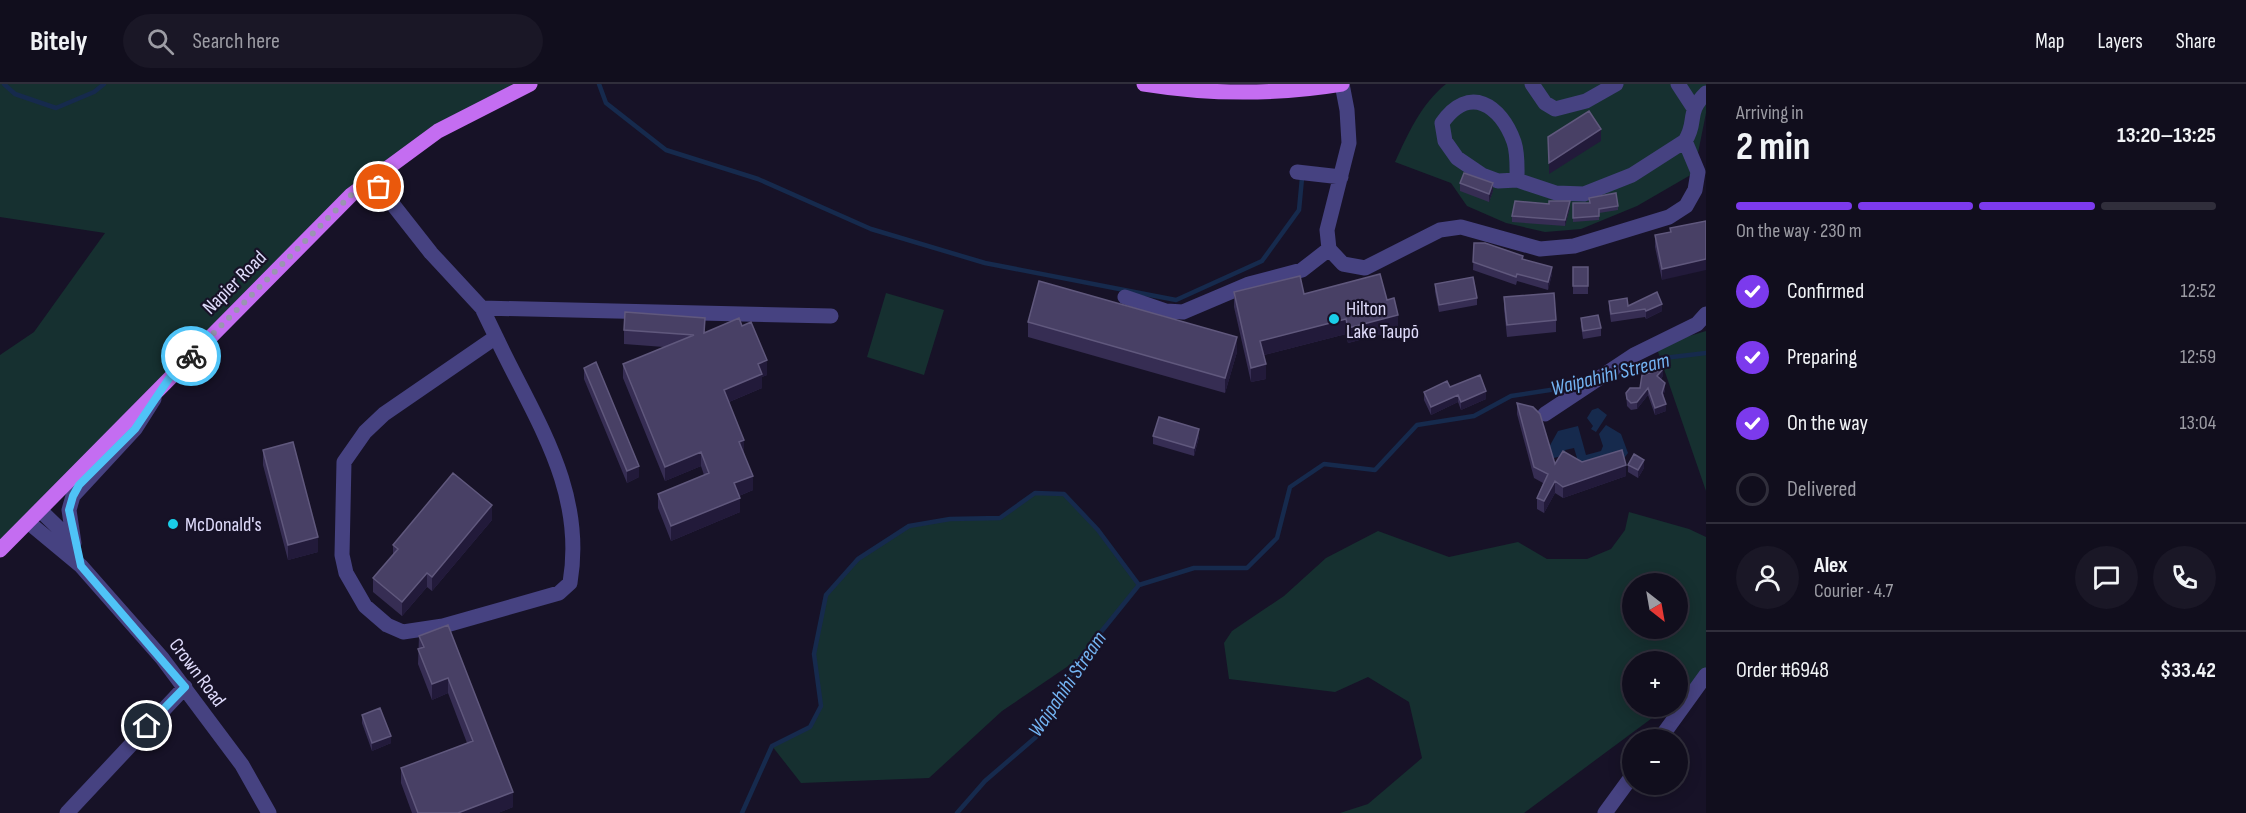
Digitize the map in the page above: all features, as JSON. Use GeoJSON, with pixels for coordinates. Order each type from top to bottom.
{"type":"FeatureCollection","features":[{"type":"Feature","properties":{"kind":"main road","name":"Napier Road"},"geometry":{"type":"LineString","coordinates":[[0,550],[333,212],[372,178],[438,131],[472,111],[530,84]]}},
{"type":"Feature","properties":{"kind":"main road"},"geometry":{"type":"LineString","coordinates":[[1144,84],[1212,93],[1244,94],[1278,93],[1342,84]]}},
{"type":"Feature","properties":{"kind":"street"},"geometry":{"type":"LineString","coordinates":[[1342,84],[1350,143],[1327,230],[1329,249],[1342,264],[1365,268],[1440,230],[1461,227],[1540,249],[1585,242],[1669,217],[1686,206],[1695,190],[1698,172],[1685,141]]}},
{"type":"Feature","properties":{"kind":"street"},"geometry":{"type":"LineString","coordinates":[[1532,84],[1545,103],[1555,109],[1586,101],[1616,84]]}},
{"type":"Feature","properties":{"kind":"street"},"geometry":{"type":"LineString","coordinates":[[1678,84],[1694,107]]}},
{"type":"Feature","properties":{"kind":"street"},"geometry":{"type":"LineString","coordinates":[[1517,180],[1515,143],[1497,112],[1486,103],[1463,103],[1448,115],[1443,123],[1445,141],[1457,158],[1482,175],[1498,181],[1517,180],[1556,193],[1584,195],[1632,175],[1685,141],[1690,134],[1694,107],[1706,93]]}},
{"type":"Feature","properties":{"kind":"street"},"geometry":{"type":"LineString","coordinates":[[1297,172],[1341,177]]}},
{"type":"Feature","properties":{"kind":"street"},"geometry":{"type":"LineString","coordinates":[[372,178],[431,253],[482,308],[554,451],[568,493],[574,557],[570,583],[559,593],[443,626],[403,632],[387,626],[365,606],[346,573],[342,555],[344,462],[365,432],[384,414],[496,337]]}},
{"type":"Feature","properties":{"kind":"street"},"geometry":{"type":"LineString","coordinates":[[1125,297],[1167,311],[1183,312],[1249,284],[1302,270],[1329,249]]}},
{"type":"Feature","properties":{"kind":"street"},"geometry":{"type":"LineString","coordinates":[[482,308],[831,316]]}},
{"type":"Feature","properties":{"kind":"street"},"geometry":{"type":"LineString","coordinates":[[1545,414],[1634,355],[1696,324],[1706,314]]}},
{"type":"Feature","properties":{"kind":"street","name":"Crown Road"},"geometry":{"type":"LineString","coordinates":[[81,566],[74,543],[69,510],[73,496],[79,485],[135,429],[170,377]]}},
{"type":"Feature","properties":{"kind":"street","name":"Crown Road"},"geometry":{"type":"LineString","coordinates":[[40,510],[74,543]]}},
{"type":"Feature","properties":{"kind":"street","name":"Crown Road"},"geometry":{"type":"LineString","coordinates":[[28,522],[81,566],[185,687],[242,765],[269,813]]}},
{"type":"Feature","properties":{"kind":"street"},"geometry":{"type":"LineString","coordinates":[[1667,729],[1706,675]]}},
{"type":"Feature","properties":{"kind":"street"},"geometry":{"type":"LineString","coordinates":[[67,813],[185,687]]}},
{"type":"Feature","properties":{"kind":"street"},"geometry":{"type":"LineString","coordinates":[[1605,813],[1622,790]]}},
{"type":"Feature","properties":{"kind":"green space"},"geometry":{"type":"Polygon","coordinates":[[[0,84],[517,84],[375,175],[0,551],[0,355],[34,332],[105,233],[0,217],[0,84]]]}},
{"type":"Feature","properties":{"kind":"green space"},"geometry":{"type":"Polygon","coordinates":[[[1446,84],[1706,84],[1706,113],[1694,173],[1637,206],[1581,229],[1545,232],[1506,223],[1467,206],[1451,183],[1395,162],[1422,110],[1446,84]]]}},
{"type":"Feature","properties":{"kind":"green space"},"geometry":{"type":"Polygon","coordinates":[[[886,293],[944,310],[924,375],[867,357],[886,293]]]}},
{"type":"Feature","properties":{"kind":"green space"},"geometry":{"type":"Polygon","coordinates":[[[1706,331],[1706,491],[1656,346],[1706,331]]]}},
{"type":"Feature","properties":{"kind":"green space"},"geometry":{"type":"Polygon","coordinates":[[[1035,493],[1064,494],[1098,530],[1139,585],[1080,658],[1002,711],[929,778],[801,783],[772,746],[810,727],[821,706],[814,654],[826,595],[858,559],[909,526],[950,519],[1000,518],[1035,493]]]}},
{"type":"Feature","properties":{"kind":"green space"},"geometry":{"type":"Polygon","coordinates":[[[1629,512],[1689,529],[1706,537],[1706,670],[1688,691],[1688,651],[1622,651],[1622,717],[1654,717],[1637,729],[1622,729],[1622,740],[1524,813],[1340,813],[1368,804],[1422,758],[1409,702],[1368,677],[1335,692],[1229,679],[1224,643],[1232,631],[1284,596],[1326,558],[1378,531],[1449,557],[1518,542],[1547,559],[1587,559],[1611,549],[1625,530],[1629,512]]]}},
{"type":"Feature","properties":{"kind":"water"},"geometry":{"type":"Polygon","coordinates":[[[1598,408],[1607,415],[1596,432],[1591,429],[1593,426],[1587,418],[1592,410],[1598,408]]]}},
{"type":"Feature","properties":{"kind":"water"},"geometry":{"type":"Polygon","coordinates":[[[1606,425],[1621,434],[1628,453],[1622,461],[1580,468],[1574,448],[1565,450],[1566,455],[1554,458],[1550,456],[1548,449],[1558,431],[1578,426],[1586,455],[1601,451],[1603,446],[1599,434],[1606,425]]]}},
{"type":"Feature","properties":{"kind":"building"},"geometry":{"type":"Polygon","coordinates":[[[1589,111],[1601,129],[1549,163],[1548,137],[1589,111]]]}},
{"type":"Feature","properties":{"kind":"building"},"geometry":{"type":"Polygon","coordinates":[[[1464,173],[1493,183],[1489,194],[1460,183],[1464,173]]]}},
{"type":"Feature","properties":{"kind":"building"},"geometry":{"type":"Polygon","coordinates":[[[1616,193],[1618,206],[1599,209],[1599,216],[1573,218],[1573,203],[1590,203],[1589,198],[1616,193]]]}},
{"type":"Feature","properties":{"kind":"building"},"geometry":{"type":"Polygon","coordinates":[[[1515,201],[1549,204],[1549,201],[1570,201],[1565,220],[1512,216],[1515,201]]]}},
{"type":"Feature","properties":{"kind":"building"},"geometry":{"type":"Polygon","coordinates":[[[1706,221],[1706,259],[1662,269],[1655,235],[1671,232],[1670,228],[1706,221]]]}},
{"type":"Feature","properties":{"kind":"building"},"geometry":{"type":"Polygon","coordinates":[[[1474,243],[1485,243],[1523,256],[1522,259],[1552,267],[1548,282],[1517,274],[1516,277],[1473,262],[1474,243]]]}},
{"type":"Feature","properties":{"kind":"building"},"geometry":{"type":"Polygon","coordinates":[[[1573,267],[1588,267],[1588,286],[1573,286],[1573,267]]]}},
{"type":"Feature","properties":{"kind":"building","name":"Hilton Lake Taupō"},"geometry":{"type":"Polygon","coordinates":[[[1380,274],[1387,300],[1394,298],[1398,315],[1348,328],[1346,319],[1260,341],[1266,364],[1251,368],[1234,292],[1300,276],[1304,294],[1380,274]]]}},
{"type":"Feature","properties":{"kind":"building"},"geometry":{"type":"Polygon","coordinates":[[[1473,277],[1477,298],[1439,305],[1435,284],[1473,277]]]}},
{"type":"Feature","properties":{"kind":"building"},"geometry":{"type":"Polygon","coordinates":[[[1039,281],[1237,337],[1225,378],[1028,322],[1039,281]]]}},
{"type":"Feature","properties":{"kind":"building"},"geometry":{"type":"Polygon","coordinates":[[[1657,292],[1662,304],[1646,311],[1645,309],[1611,314],[1609,301],[1627,298],[1628,306],[1657,292]]]}},
{"type":"Feature","properties":{"kind":"building"},"geometry":{"type":"Polygon","coordinates":[[[1554,293],[1556,320],[1507,325],[1504,297],[1554,293]]]}},
{"type":"Feature","properties":{"kind":"building"},"geometry":{"type":"Polygon","coordinates":[[[625,312],[705,318],[704,333],[739,318],[742,326],[751,322],[767,360],[758,364],[762,374],[724,390],[744,440],[739,442],[753,476],[734,483],[740,498],[671,526],[658,494],[709,473],[701,452],[665,467],[623,364],[694,335],[624,330],[625,312]]]}},
{"type":"Feature","properties":{"kind":"building"},"geometry":{"type":"Polygon","coordinates":[[[1598,315],[1601,328],[1583,331],[1581,318],[1598,315]]]}},
{"type":"Feature","properties":{"kind":"building"},"geometry":{"type":"Polygon","coordinates":[[[596,362],[639,466],[627,471],[584,368],[596,362]]]}},
{"type":"Feature","properties":{"kind":"building"},"geometry":{"type":"Polygon","coordinates":[[[1663,369],[1657,376],[1665,383],[1662,393],[1666,404],[1655,408],[1648,388],[1637,402],[1631,403],[1627,399],[1626,393],[1630,388],[1640,388],[1642,375],[1663,369]]]}},
{"type":"Feature","properties":{"kind":"building"},"geometry":{"type":"Polygon","coordinates":[[[1480,375],[1486,391],[1461,402],[1458,395],[1431,407],[1424,392],[1447,381],[1450,387],[1480,375]]]}},
{"type":"Feature","properties":{"kind":"building"},"geometry":{"type":"Polygon","coordinates":[[[1517,403],[1533,407],[1540,414],[1555,464],[1563,451],[1582,462],[1622,450],[1626,465],[1563,487],[1555,481],[1544,501],[1537,498],[1548,474],[1534,467],[1517,403]]]}},
{"type":"Feature","properties":{"kind":"building"},"geometry":{"type":"Polygon","coordinates":[[[1159,417],[1199,429],[1194,448],[1153,436],[1159,417]]]}},
{"type":"Feature","properties":{"kind":"building"},"geometry":{"type":"Polygon","coordinates":[[[293,442],[318,537],[288,545],[263,450],[293,442]]]}},
{"type":"Feature","properties":{"kind":"building"},"geometry":{"type":"Polygon","coordinates":[[[1634,454],[1644,460],[1638,470],[1628,465],[1634,454]]]}},
{"type":"Feature","properties":{"kind":"building"},"geometry":{"type":"Polygon","coordinates":[[[453,473],[492,505],[432,577],[427,573],[402,602],[373,578],[398,549],[393,545],[453,473]]]}},
{"type":"Feature","properties":{"kind":"building"},"geometry":{"type":"Polygon","coordinates":[[[448,625],[513,792],[458,813],[418,813],[401,768],[473,741],[448,678],[432,684],[418,649],[424,647],[419,636],[448,625]]]}},
{"type":"Feature","properties":{"kind":"building"},"geometry":{"type":"Polygon","coordinates":[[[380,708],[391,736],[372,743],[362,715],[380,708]]]}},
{"type":"Feature","properties":{"kind":"waterway"},"geometry":{"type":"LineString","coordinates":[[4,84],[15,94],[56,108],[94,92],[104,84]]}},
{"type":"Feature","properties":{"kind":"waterway"},"geometry":{"type":"LineString","coordinates":[[599,84],[606,103],[666,150],[758,179],[871,229],[985,263],[1176,300],[1262,261],[1299,210],[1302,178]]}},
{"type":"Feature","properties":{"kind":"waterway","name":"Waipahihi Stream"},"geometry":{"type":"LineString","coordinates":[[1618,373],[1664,358],[1706,353]]}},
{"type":"Feature","properties":{"kind":"waterway","name":"Waipahihi Stream"},"geometry":{"type":"LineString","coordinates":[[957,813],[985,781],[1036,737],[1080,658],[1139,585],[1194,568],[1247,568],[1277,538],[1290,487],[1324,464],[1375,470],[1417,425],[1474,416],[1511,396],[1576,386]]}},
{"type":"Feature","properties":{"kind":"waterway"},"geometry":{"type":"LineString","coordinates":[[742,813],[772,746],[810,727],[821,706],[814,654],[826,595],[858,559],[909,526],[950,519],[1000,518],[1035,493],[1064,494],[1098,530],[1139,585]]}},
{"type":"Feature","properties":{"kind":"way so far"},"geometry":{"type":"LineString","coordinates":[[191,356],[351,195],[372,178],[379,187]]}},
{"type":"Feature","properties":{"kind":"place","name":"Hilton Lake Taupō"},"geometry":{"type":"Point","coordinates":[1334,319]}},
{"type":"Feature","properties":{"kind":"place","name":"McDonald's"},"geometry":{"type":"Point","coordinates":[173,524]}},
{"type":"Feature","properties":{"kind":"route"},"geometry":{"type":"LineString","coordinates":[[147,726],[185,687],[81,566],[74,543],[69,510],[79,485],[135,429],[170,377],[191,356]]}}]}
